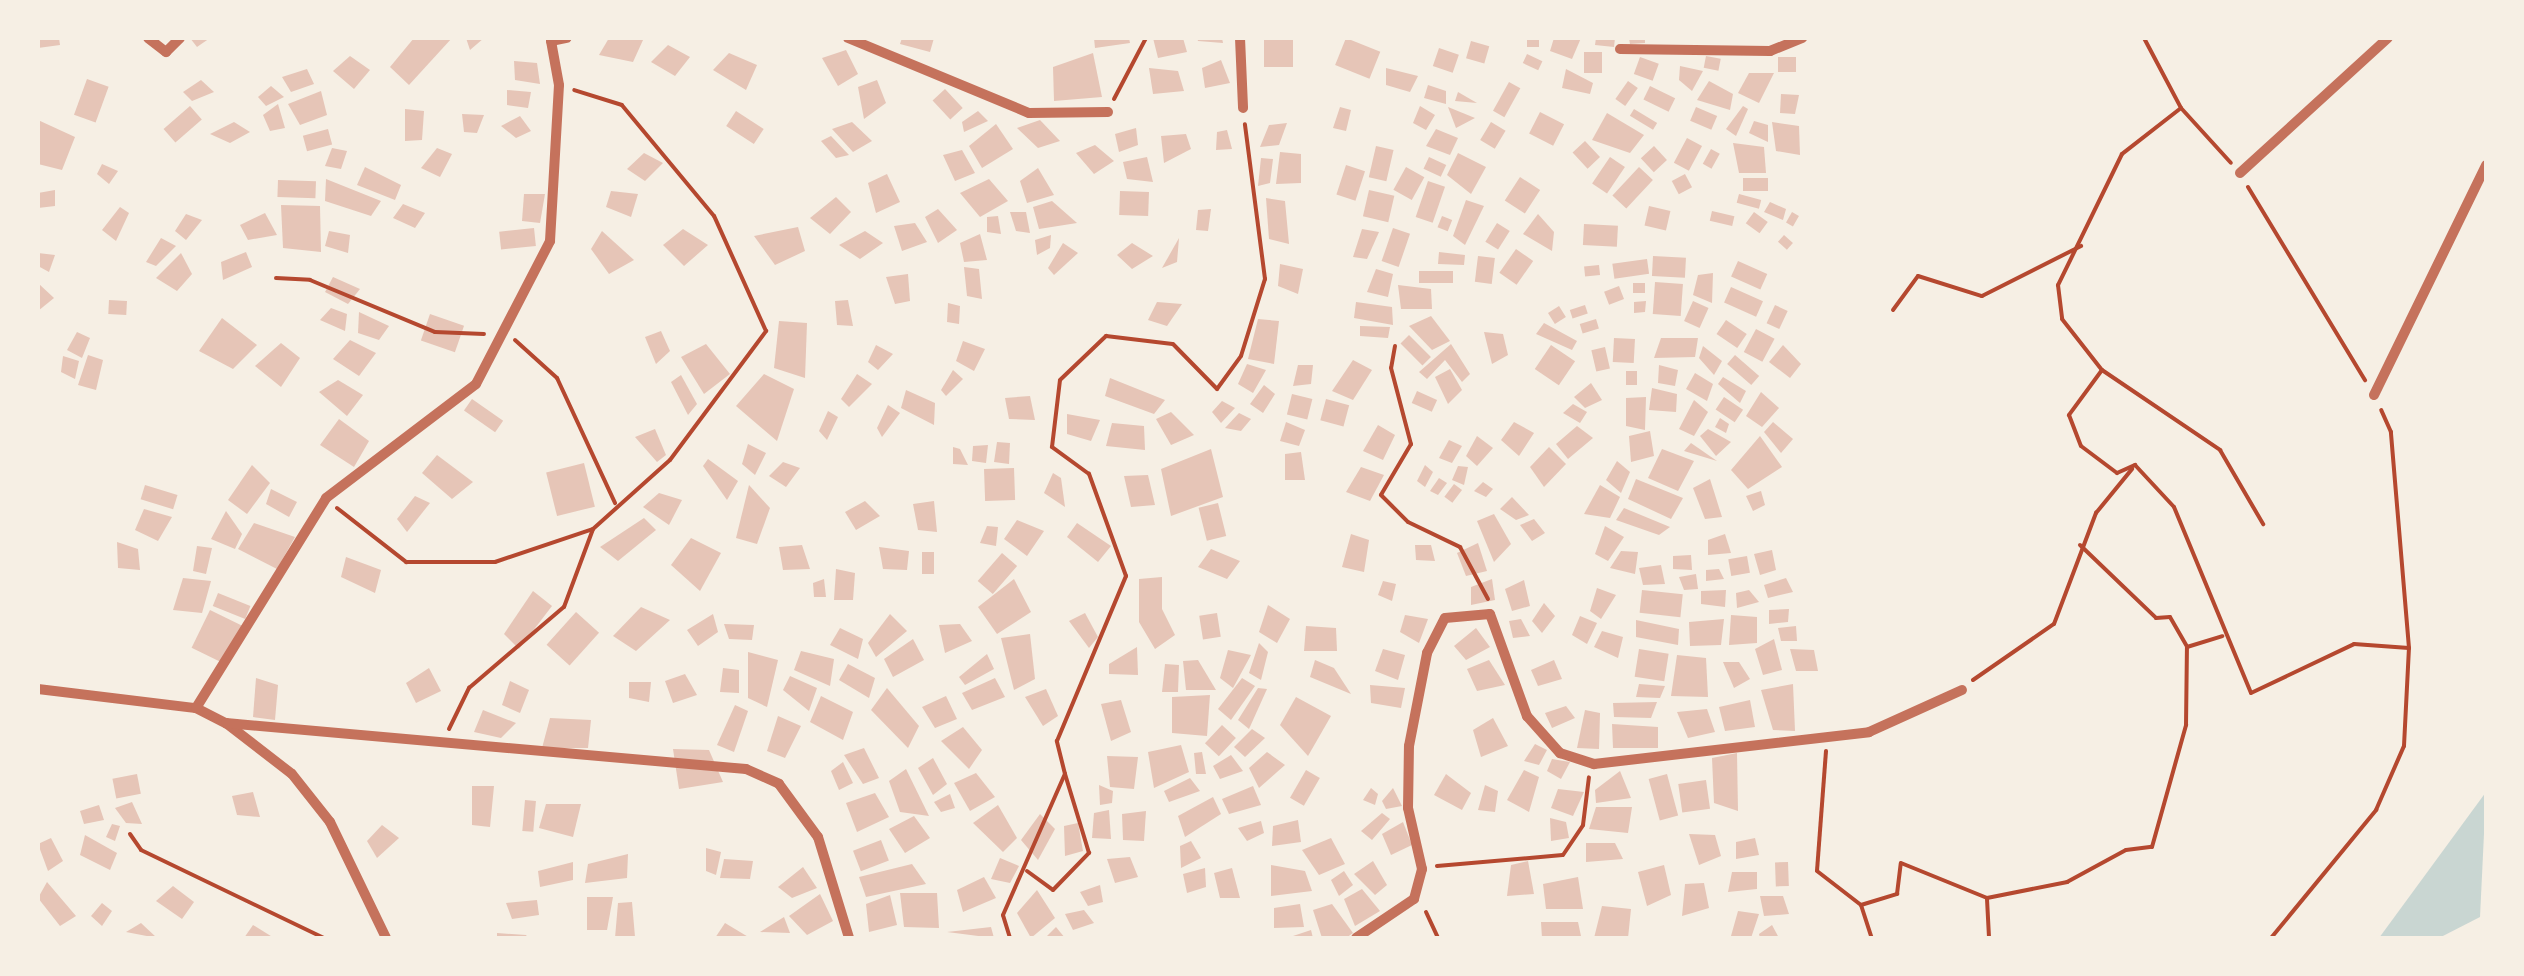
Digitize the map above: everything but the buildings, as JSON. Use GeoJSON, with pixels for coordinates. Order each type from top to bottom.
{"type":"FeatureCollection","features":[{"type":"Feature","properties":{"kind":"street"},"geometry":{"type":"LineString","coordinates":[[148,38],[166,52],[180,38]]}},
{"type":"Feature","properties":{"kind":"street"},"geometry":{"type":"LineString","coordinates":[[196,708],[326,498],[476,384],[550,241],[559,85],[552,41],[567,38]]}},
{"type":"Feature","properties":{"kind":"street"},"geometry":{"type":"LineString","coordinates":[[848,38],[1029,114],[1108,112]]}},
{"type":"Feature","properties":{"kind":"street"},"geometry":{"type":"LineString","coordinates":[[1240,38],[1244,108]]}},
{"type":"Feature","properties":{"kind":"street"},"geometry":{"type":"LineString","coordinates":[[1620,48],[1770,51],[1802,38]]}},
{"type":"Feature","properties":{"kind":"street"},"geometry":{"type":"LineString","coordinates":[[2240,172],[2388,38]]}},
{"type":"Feature","properties":{"kind":"street"},"geometry":{"type":"LineString","coordinates":[[2374,395],[2486,165]]}},
{"type":"Feature","properties":{"kind":"street"},"geometry":{"type":"LineString","coordinates":[[1356,938],[1414,899],[1422,869],[1408,808],[1418,688],[1445,618],[1490,614],[1527,716],[1560,753],[1594,764],[1827,740],[1904,720],[1962,690]]}},
{"type":"Feature","properties":{"kind":"street"},"geometry":{"type":"LineString","coordinates":[[38,689],[196,708],[226,723],[292,774],[330,822],[386,938]]}},
{"type":"Feature","properties":{"kind":"street"},"geometry":{"type":"LineString","coordinates":[[226,723],[381,730],[454,748],[746,769],[779,784],[833,872],[849,938]]}},
{"type":"Feature","properties":{"kind":"path"},"geometry":{"type":"LineString","coordinates":[[1108,112],[1146,38]]}},
{"type":"Feature","properties":{"kind":"path"},"geometry":{"type":"LineString","coordinates":[[2144,38],[2180,108],[2240,172],[2374,395],[2391,432],[2409,648],[2404,746],[2376,810],[2270,938]]}},
{"type":"Feature","properties":{"kind":"path"},"geometry":{"type":"LineString","coordinates":[[454,748],[448,726],[468,688],[564,606],[593,529],[616,503],[670,460],[766,330],[714,216],[622,105],[559,85]]}},
{"type":"Feature","properties":{"kind":"path"},"geometry":{"type":"LineString","coordinates":[[1026,871],[1054,890],[1089,853],[1057,741],[1126,576],[1089,474],[1052,447],[1060,380],[1106,336],[1173,344],[1217,389],[1240,356],[1264,279],[1244,108]]}},
{"type":"Feature","properties":{"kind":"path"},"geometry":{"type":"LineString","coordinates":[[2180,108],[2122,154],[2058,285],[2062,319],[2102,370],[2220,450],[2263,524]]}},
{"type":"Feature","properties":{"kind":"path"},"geometry":{"type":"LineString","coordinates":[[1892,310],[1918,276],[1982,296],[2080,246]]}},
{"type":"Feature","properties":{"kind":"path"},"geometry":{"type":"LineString","coordinates":[[276,278],[310,280],[434,332],[504,330],[557,378],[616,503]]}},
{"type":"Feature","properties":{"kind":"path"},"geometry":{"type":"LineString","coordinates":[[1395,346],[1391,368],[1411,444],[1381,496],[1408,522],[1460,547],[1496,627],[1490,614]]}},
{"type":"Feature","properties":{"kind":"path"},"geometry":{"type":"LineString","coordinates":[[2102,370],[2069,415],[2081,446],[2117,472],[2135,465]]}},
{"type":"Feature","properties":{"kind":"path"},"geometry":{"type":"LineString","coordinates":[[2135,465],[2191,539],[2222,636],[2251,693],[2354,644],[2409,648]]}},
{"type":"Feature","properties":{"kind":"path"},"geometry":{"type":"LineString","coordinates":[[1962,690],[2054,624],[2080,545],[2135,465]]}},
{"type":"Feature","properties":{"kind":"path"},"geometry":{"type":"LineString","coordinates":[[326,498],[406,562],[495,562],[593,529]]}},
{"type":"Feature","properties":{"kind":"path"},"geometry":{"type":"LineString","coordinates":[[1861,905],[1896,894],[1901,863],[1987,898],[2067,882],[2126,850],[2152,847],[2186,725],[2187,647],[2170,617],[2156,618],[2080,545]]}},
{"type":"Feature","properties":{"kind":"path"},"geometry":{"type":"LineString","coordinates":[[2187,647],[2222,636]]}},
{"type":"Feature","properties":{"kind":"path"},"geometry":{"type":"LineString","coordinates":[[1827,740],[1817,872],[1861,905],[1872,938]]}},
{"type":"Feature","properties":{"kind":"path"},"geometry":{"type":"LineString","coordinates":[[1422,869],[1563,854],[1583,824],[1594,764]]}},
{"type":"Feature","properties":{"kind":"path"},"geometry":{"type":"LineString","coordinates":[[1010,938],[1003,915],[1026,871],[1065,774]]}},
{"type":"Feature","properties":{"kind":"path"},"geometry":{"type":"LineString","coordinates":[[130,834],[141,850],[324,938]]}},
{"type":"Feature","properties":{"kind":"path"},"geometry":{"type":"LineString","coordinates":[[1987,898],[1988,938]]}},
{"type":"Feature","properties":{"kind":"path"},"geometry":{"type":"LineString","coordinates":[[1414,899],[1438,938]]}},
{"type":"Feature","properties":{"kind":"shaded area"},"geometry":{"type":"Polygon","coordinates":[[[2486,792],[2480,917],[2439,938],[2379,938],[2486,792]]]}}]}
